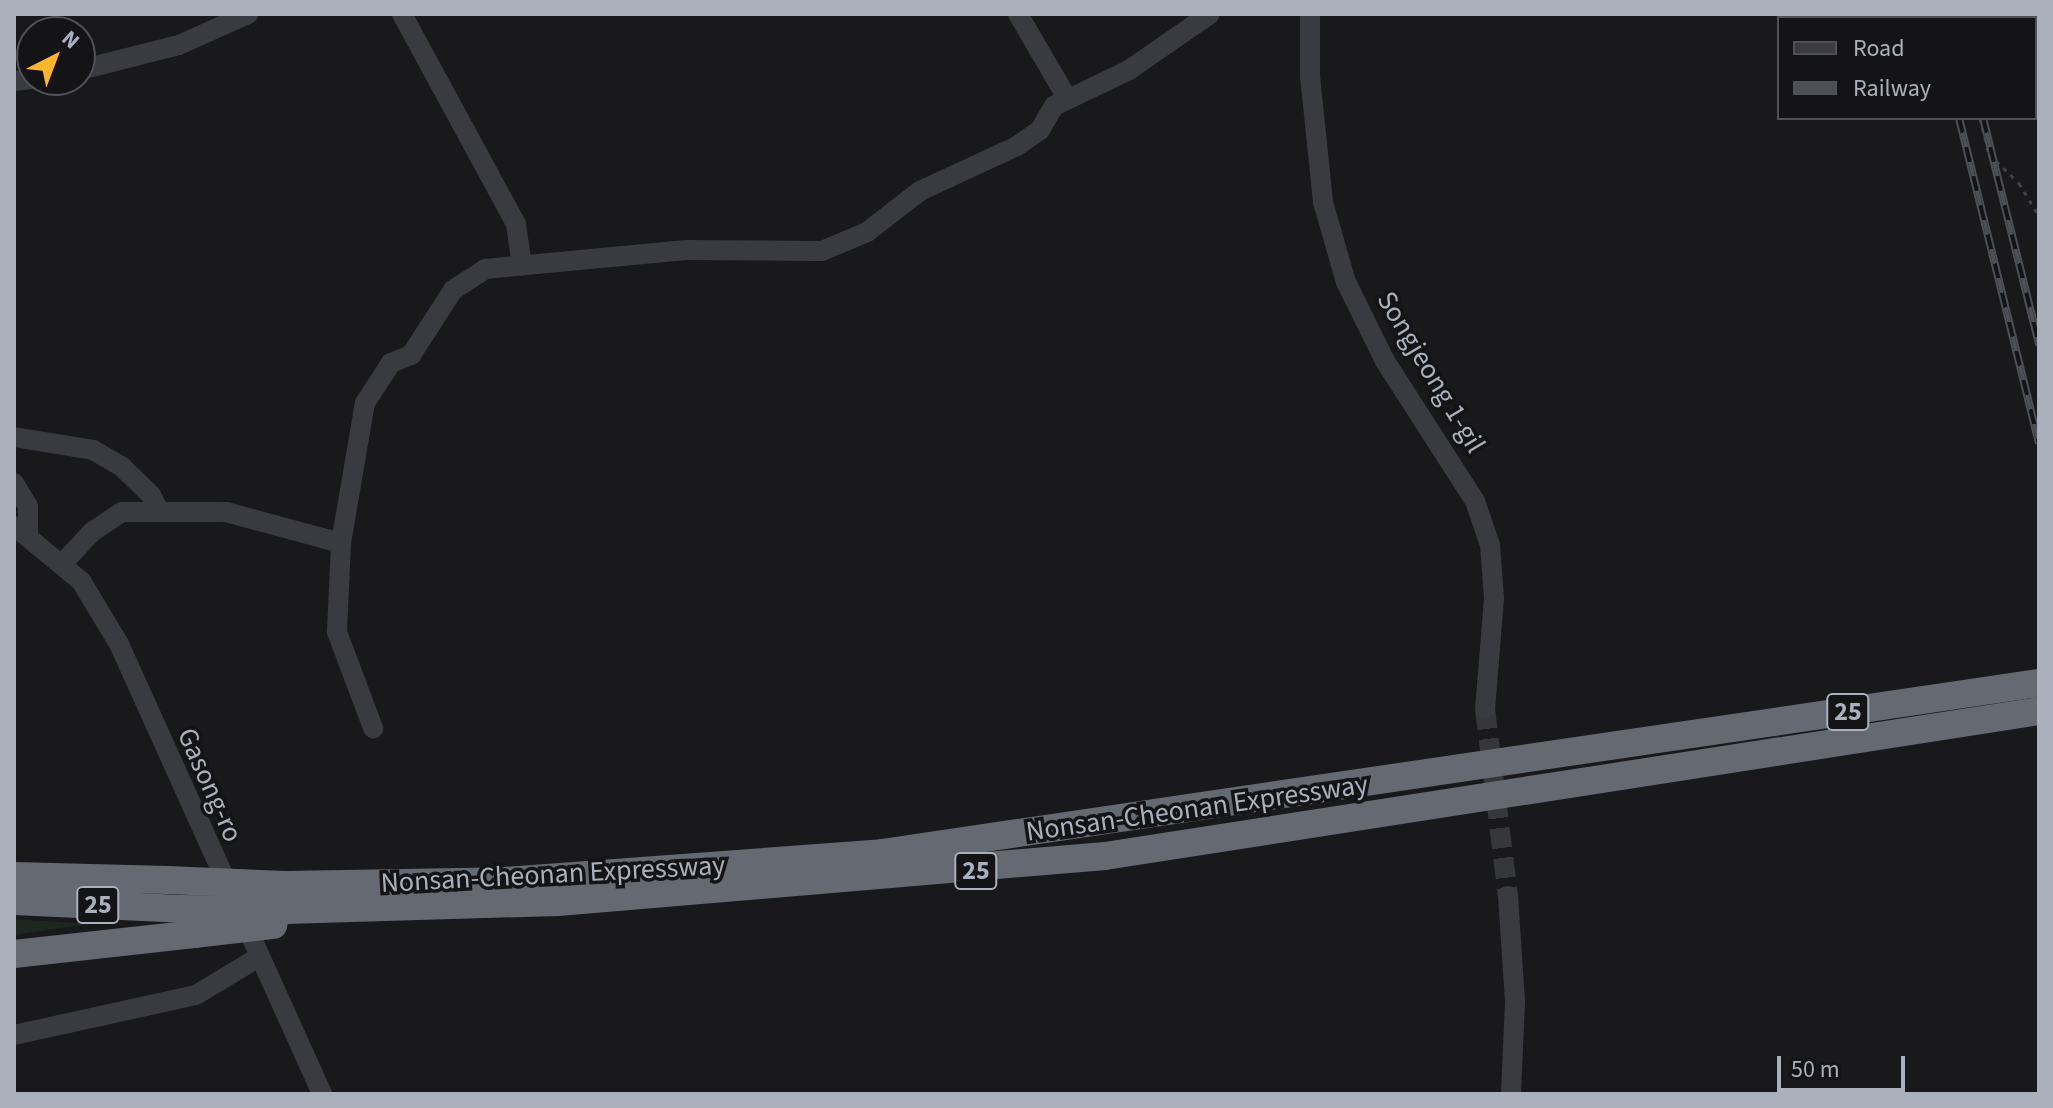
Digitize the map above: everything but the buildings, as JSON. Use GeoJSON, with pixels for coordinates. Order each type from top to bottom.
{"type":"FeatureCollection","features":[{"type":"Feature","properties":{"kind":"highway","name":"Nonsan-Cheonan Expressway"},"geometry":{"type":"LineString","coordinates":[[14,876],[167,880],[289,905],[399,907],[558,902],[983,870],[1230,838],[2039,683]]}},
{"type":"Feature","properties":{"kind":"highway","name":"Nonsan-Cheonan Expressway"},"geometry":{"type":"LineString","coordinates":[[14,901],[188,921],[289,905],[505,881],[882,853],[2039,711]]}},
{"type":"Feature","properties":{"kind":"highway"},"geometry":{"type":"LineString","coordinates":[[14,954],[188,921]]}},
{"type":"Feature","properties":{"kind":"street"},"geometry":{"type":"LineString","coordinates":[[96,66],[179,45],[248,14]]}},
{"type":"Feature","properties":{"kind":"street"},"geometry":{"type":"LineString","coordinates":[[402,14],[516,224],[522,266]]}},
{"type":"Feature","properties":{"kind":"street"},"geometry":{"type":"LineString","coordinates":[[1018,14],[1067,98]]}},
{"type":"Feature","properties":{"kind":"street"},"geometry":{"type":"LineString","coordinates":[[373,728],[337,632],[341,543],[365,403],[391,363],[411,355],[453,290],[485,269],[686,250],[822,251],[867,232],[920,191],[1017,146],[1067,98],[1129,70],[1210,14]]}},
{"type":"Feature","properties":{"kind":"street","name":"Songjeong 1-gil"},"geometry":{"type":"LineString","coordinates":[[1310,14],[1310,76],[1323,202],[1346,282],[1385,361],[1475,501],[1490,545],[1494,598],[1485,709]]}},
{"type":"Feature","properties":{"kind":"street"},"geometry":{"type":"LineString","coordinates":[[14,437],[93,450],[122,467],[151,495],[159,511]]}},
{"type":"Feature","properties":{"kind":"street"},"geometry":{"type":"LineString","coordinates":[[14,483],[28,506],[21,530]]}},
{"type":"Feature","properties":{"kind":"street"},"geometry":{"type":"LineString","coordinates":[[62,564],[92,532],[122,512],[226,512],[341,543]]}},
{"type":"Feature","properties":{"kind":"street","name":"Gasong-ro"},"geometry":{"type":"LineString","coordinates":[[21,530],[81,581],[119,644],[322,1094]]}},
{"type":"Feature","properties":{"kind":"street"},"geometry":{"type":"LineString","coordinates":[[1508,896],[1515,1002],[1511,1094]]}},
{"type":"Feature","properties":{"kind":"street"},"geometry":{"type":"LineString","coordinates":[[14,1035],[196,995],[259,957]]}},
{"type":"Feature","properties":{"kind":"path"},"geometry":{"type":"LineString","coordinates":[[1980,120],[1989,154],[2019,183],[2039,216]]}},
{"type":"Feature","properties":{"kind":"shaded area"},"geometry":{"type":"Polygon","coordinates":[[[14,919],[88,924],[14,935],[14,919]]]}},
{"type":"Feature","properties":{"kind":"tunnel"},"geometry":{"type":"LineString","coordinates":[[1485,709],[1508,896]]}},
{"type":"Feature","properties":{"kind":"railway"},"geometry":{"type":"LineString","coordinates":[[1959,120],[2039,443]]}},
{"type":"Feature","properties":{"kind":"railway"},"geometry":{"type":"LineString","coordinates":[[1983,120],[2039,345]]}}]}
